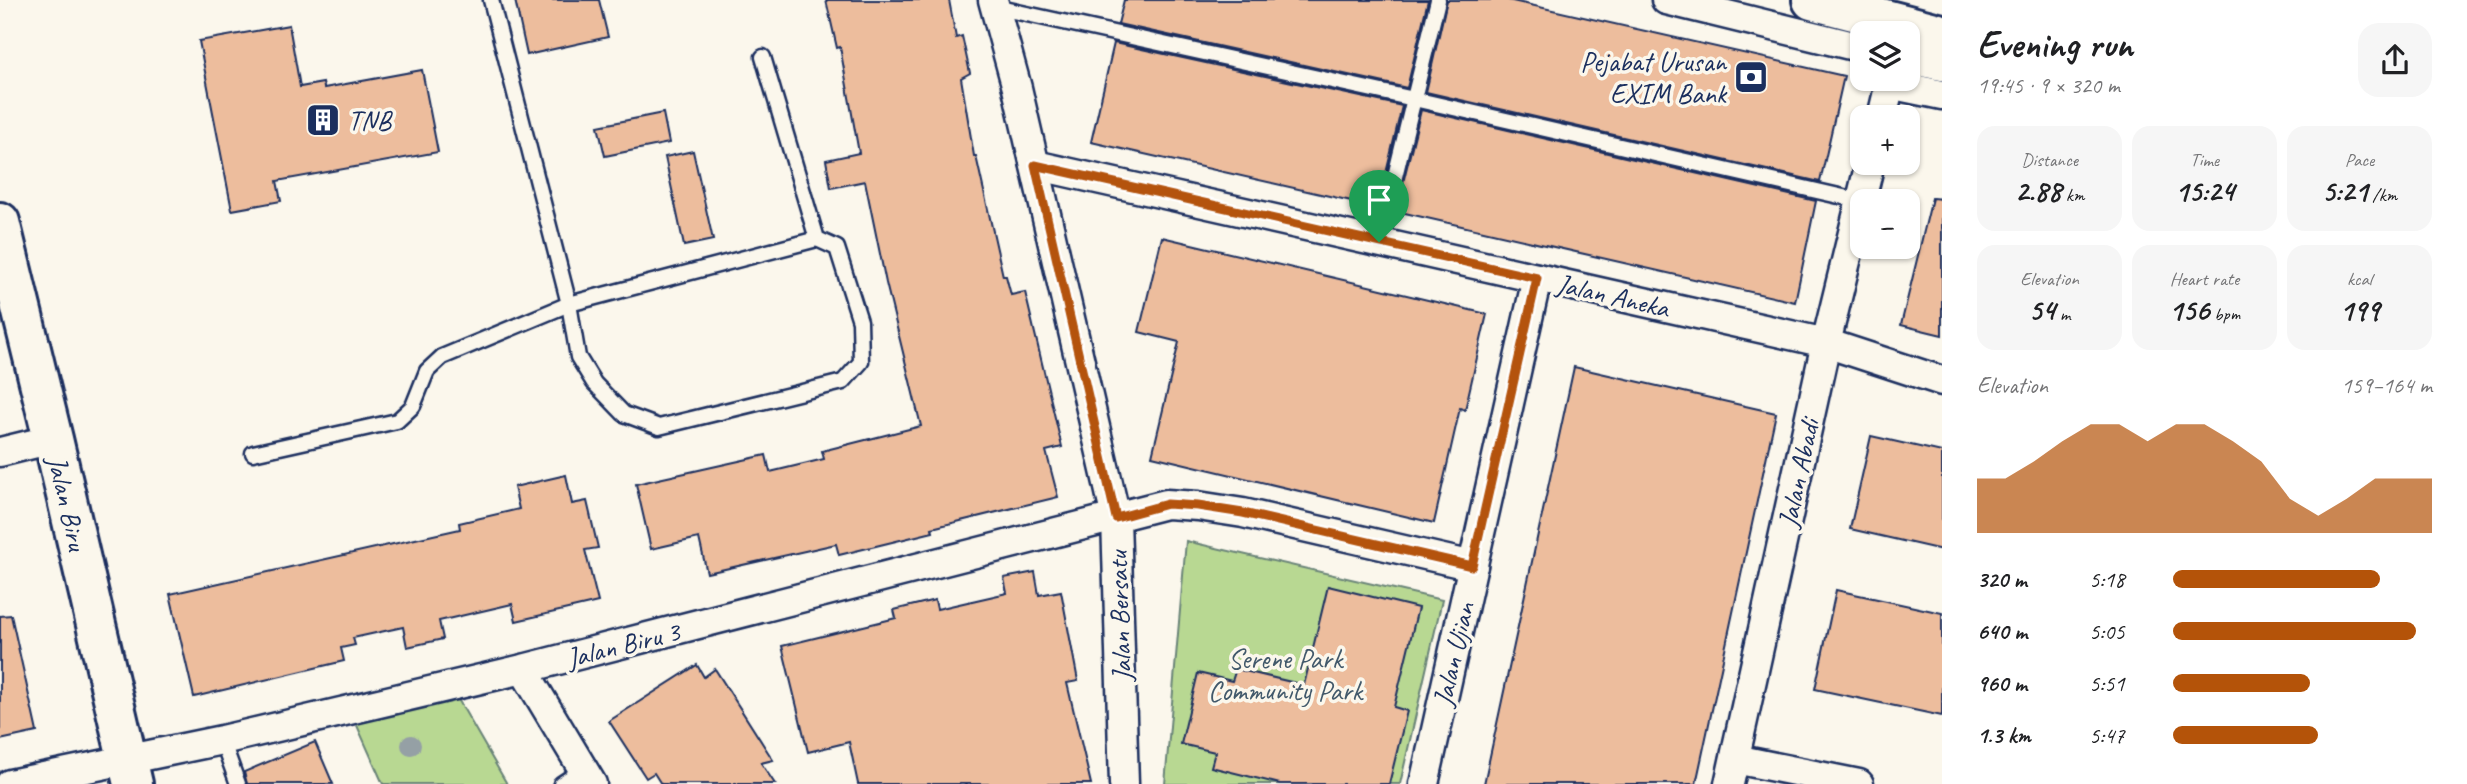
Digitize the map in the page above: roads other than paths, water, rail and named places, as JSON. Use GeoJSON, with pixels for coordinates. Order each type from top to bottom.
{"type":"FeatureCollection","features":[{"type":"Feature","properties":{"kind":"street"},"geometry":{"type":"LineString","coordinates":[[1666,0],[1850,45]]}},
{"type":"Feature","properties":{"kind":"street"},"geometry":{"type":"LineString","coordinates":[[1812,0],[1942,34]]}},
{"type":"Feature","properties":{"kind":"street","name":"Jalan Bersatu"},"geometry":{"type":"LineString","coordinates":[[994,3],[1017,88],[1116,518],[1124,784]]}},
{"type":"Feature","properties":{"kind":"street"},"geometry":{"type":"LineString","coordinates":[[1920,61],[1942,66]]}},
{"type":"Feature","properties":{"kind":"street"},"geometry":{"type":"LineString","coordinates":[[1920,88],[1942,94]]}},
{"type":"Feature","properties":{"kind":"street","name":"Jalan Aneka"},"geometry":{"type":"LineString","coordinates":[[1035,165],[1826,343],[1942,381]]}},
{"type":"Feature","properties":{"kind":"street","name":"Jalan Biru"},"geometry":{"type":"LineString","coordinates":[[0,222],[130,771]]}},
{"type":"Feature","properties":{"kind":"street","name":"Jalan Abadi"},"geometry":{"type":"LineString","coordinates":[[1732,772],[1826,343],[1850,246]]}},
{"type":"Feature","properties":{"kind":"street","name":"Jalan Ujian"},"geometry":{"type":"LineString","coordinates":[[1424,784],[1537,278]]}},
{"type":"Feature","properties":{"kind":"street"},"geometry":{"type":"LineString","coordinates":[[0,452],[53,439]]}},
{"type":"Feature","properties":{"kind":"street","name":"Jalan Biru 3"},"geometry":{"type":"LineString","coordinates":[[10,784],[130,771],[222,740],[523,669],[1167,504],[1243,513],[1472,566]]}},
{"type":"Feature","properties":{"kind":"street"},"geometry":{"type":"LineString","coordinates":[[523,669],[578,779]]}},
{"type":"Feature","properties":{"kind":"street"},"geometry":{"type":"LineString","coordinates":[[1732,772],[1858,784]]}},
{"type":"Feature","properties":{"kind":"lane"},"geometry":{"type":"LineString","coordinates":[[253,453],[397,421],[413,407],[427,371],[442,357],[569,304],[817,239],[837,248],[860,321],[861,362],[843,382],[659,427],[624,414],[594,383],[578,357],[569,304],[491,0]]}},
{"type":"Feature","properties":{"kind":"lane"},"geometry":{"type":"LineString","coordinates":[[1379,242],[1438,0]]}},
{"type":"Feature","properties":{"kind":"lane"},"geometry":{"type":"LineString","coordinates":[[994,3],[1850,198]]}},
{"type":"Feature","properties":{"kind":"lane"},"geometry":{"type":"LineString","coordinates":[[763,57],[817,239]]}},
{"type":"Feature","properties":{"kind":"lane"},"geometry":{"type":"LineString","coordinates":[[222,740],[238,784]]}},
{"type":"Feature","properties":{"kind":"place","name":"Pejabat Urusan EXIM Bank"},"geometry":{"type":"Point","coordinates":[1751,77]}},
{"type":"Feature","properties":{"kind":"place","name":"TNB"},"geometry":{"type":"Point","coordinates":[323,120]}},
{"type":"Feature","properties":{"kind":"park label","name":"Serene Park Community Park"},"geometry":{"type":"Point","coordinates":[1285,674]}}]}
